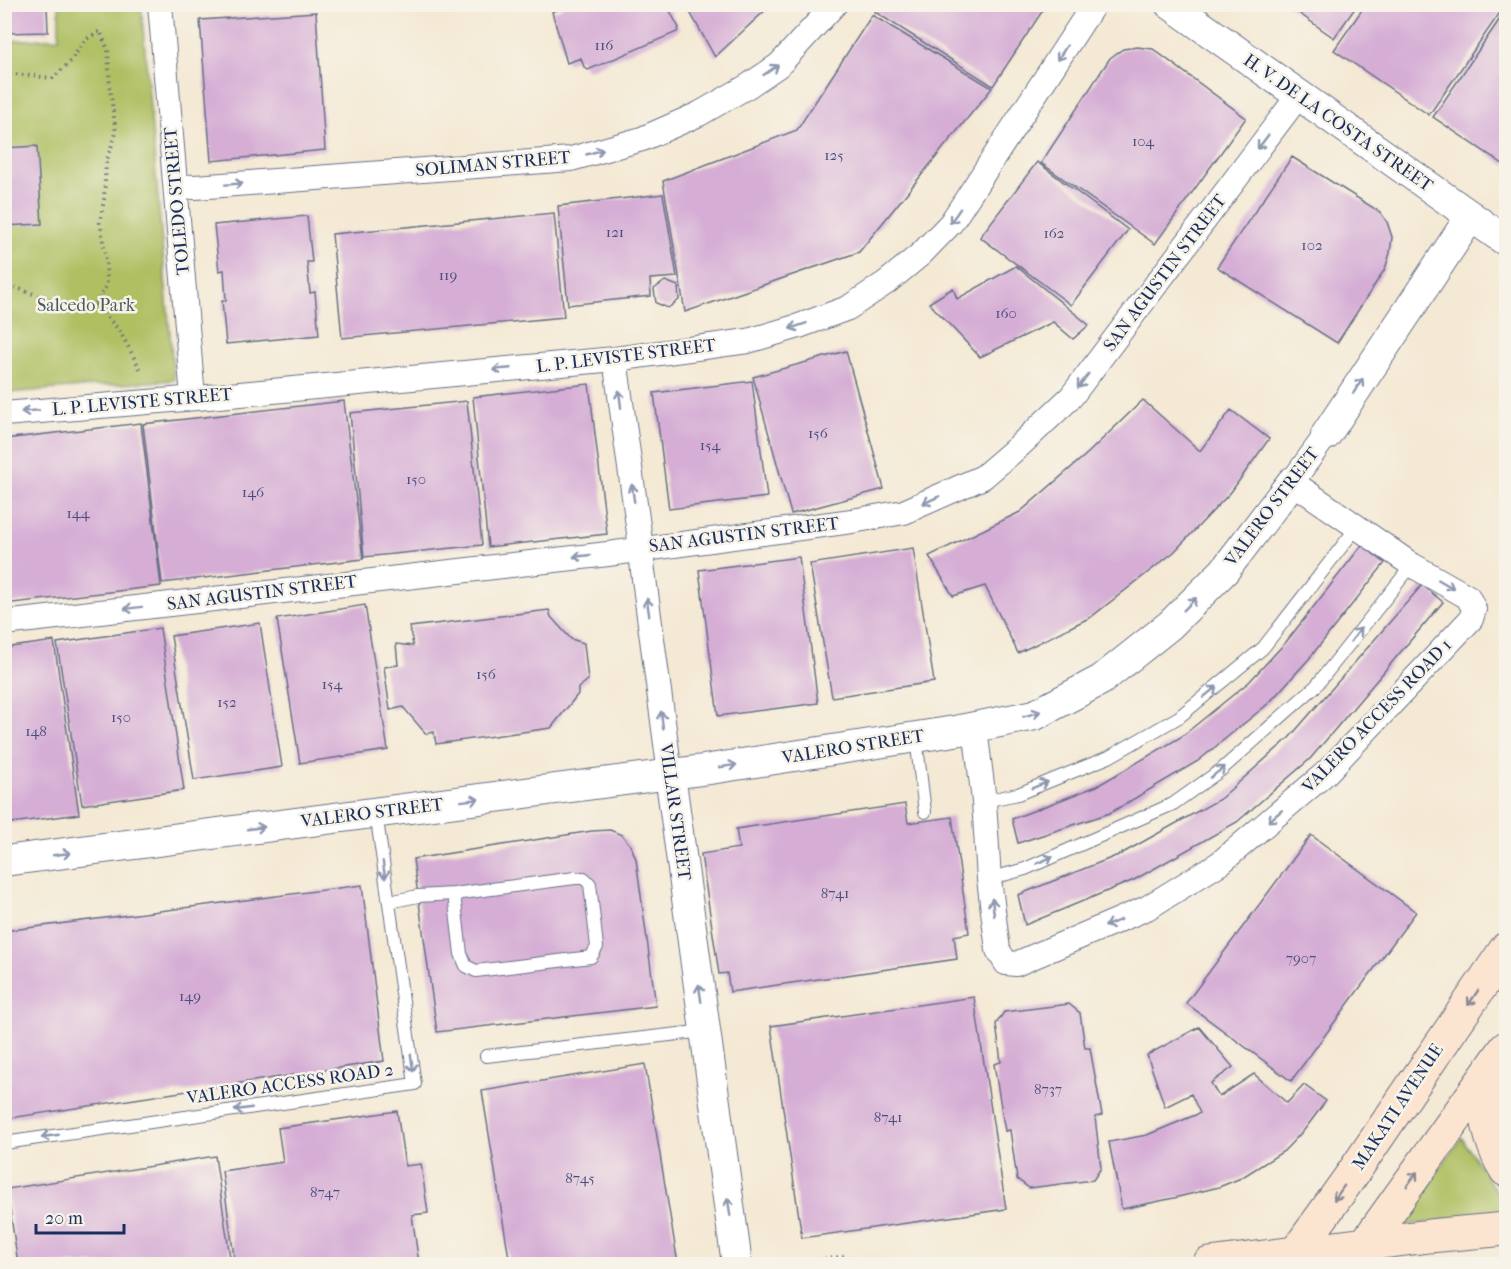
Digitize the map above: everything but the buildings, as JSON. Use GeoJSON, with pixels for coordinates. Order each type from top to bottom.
{"type":"FeatureCollection","features":[{"type":"Feature","properties":{"kind":"main road","name":"MAKATI AVENUE"},"geometry":{"type":"LineString","coordinates":[[1293,1259],[1506,949]]}},
{"type":"Feature","properties":{"kind":"main road"},"geometry":{"type":"LineString","coordinates":[[1358,1254],[1506,1048]]}},
{"type":"Feature","properties":{"kind":"main road"},"geometry":{"type":"LineString","coordinates":[[1488,1074],[1486,1104],[1490,1133],[1506,1170]]}},
{"type":"Feature","properties":{"kind":"main road"},"geometry":{"type":"LineString","coordinates":[[1209,1264],[1358,1254],[1506,1229]]}},
{"type":"Feature","properties":{"kind":"street","name":"TOLEDO STREET"},"geometry":{"type":"LineString","coordinates":[[160,4],[193,398]]}},
{"type":"Feature","properties":{"kind":"street","name":"SOLIMAN STREET"},"geometry":{"type":"LineString","coordinates":[[176,186],[195,187],[571,159],[642,139],[699,114],[748,86],[779,65],[835,4]]}},
{"type":"Feature","properties":{"kind":"street","name":"L. P. LEVISTE STREET"},"geometry":{"type":"LineString","coordinates":[[4,414],[615,359],[748,341],[848,308],[887,282],[921,254],[951,223],[1094,4]]}},
{"type":"Feature","properties":{"kind":"street","name":"H. V. DE LA COSTA STREET"},"geometry":{"type":"LineString","coordinates":[[1170,4],[1506,241]]}},
{"type":"Feature","properties":{"kind":"street","name":"SAN AGUSTIN STREET"},"geometry":{"type":"LineString","coordinates":[[4,623],[640,549],[904,512],[982,477],[1071,397],[1299,95]]}},
{"type":"Feature","properties":{"kind":"street","name":"VALERO STREET"},"geometry":{"type":"LineString","coordinates":[[4,861],[710,769],[975,728],[1035,715],[1101,680],[1170,625],[1224,571],[1326,435],[1471,216]]}},
{"type":"Feature","properties":{"kind":"street","name":"VILLAR STREET"},"geometry":{"type":"LineString","coordinates":[[615,359],[737,1264]]}},
{"type":"Feature","properties":{"kind":"street","name":"VALERO ACCESS ROAD 1"},"geometry":{"type":"LineString","coordinates":[[975,728],[998,950],[1006,963],[1016,964],[1148,908],[1220,862],[1327,772],[1471,619],[1474,609],[1468,597],[1412,565],[1292,482]]}},
{"type":"Feature","properties":{"kind":"lane"},"geometry":{"type":"LineString","coordinates":[[984,801],[1018,794],[1109,757],[1179,717],[1263,648],[1357,527]]}},
{"type":"Feature","properties":{"kind":"lane"},"geometry":{"type":"LineString","coordinates":[[989,879],[1024,868],[1173,804],[1221,770],[1316,686],[1412,565]]}},
{"type":"Feature","properties":{"kind":"lane"},"geometry":{"type":"LineString","coordinates":[[916,737],[925,812]]}},
{"type":"Feature","properties":{"kind":"lane","name":"VALERO ACCESS ROAD 2"},"geometry":{"type":"LineString","coordinates":[[4,1143],[415,1084],[376,812]]}},
{"type":"Feature","properties":{"kind":"lane"},"geometry":{"type":"LineString","coordinates":[[389,902],[418,896],[454,894],[584,878],[590,884],[597,947],[591,957],[476,971],[466,966],[461,954],[454,894]]}},
{"type":"Feature","properties":{"kind":"lane"},"geometry":{"type":"LineString","coordinates":[[486,1056],[705,1031]]}},
{"type":"Feature","properties":{"kind":"path"},"geometry":{"type":"LineString","coordinates":[[4,73],[53,78],[71,61],[85,40],[100,31],[108,50],[116,133],[106,162],[100,223],[106,258],[106,285],[95,304]]}},
{"type":"Feature","properties":{"kind":"path"},"geometry":{"type":"LineString","coordinates":[[4,286],[12,286],[62,305],[95,304],[119,330],[142,372]]}},
{"type":"Feature","properties":{"kind":"path"},"geometry":{"type":"LineString","coordinates":[[789,1264],[846,1256],[862,1264]]}},
{"type":"Feature","properties":{"kind":"green space","name":"Salcedo Park"},"geometry":{"type":"Polygon","coordinates":[[[59,5],[141,5],[174,380],[5,393],[5,41],[59,38],[59,5]]]}},
{"type":"Feature","properties":{"kind":"green space"},"geometry":{"type":"Polygon","coordinates":[[[1461,1137],[1506,1207],[1506,1212],[1402,1226],[1461,1137]]]}}]}
